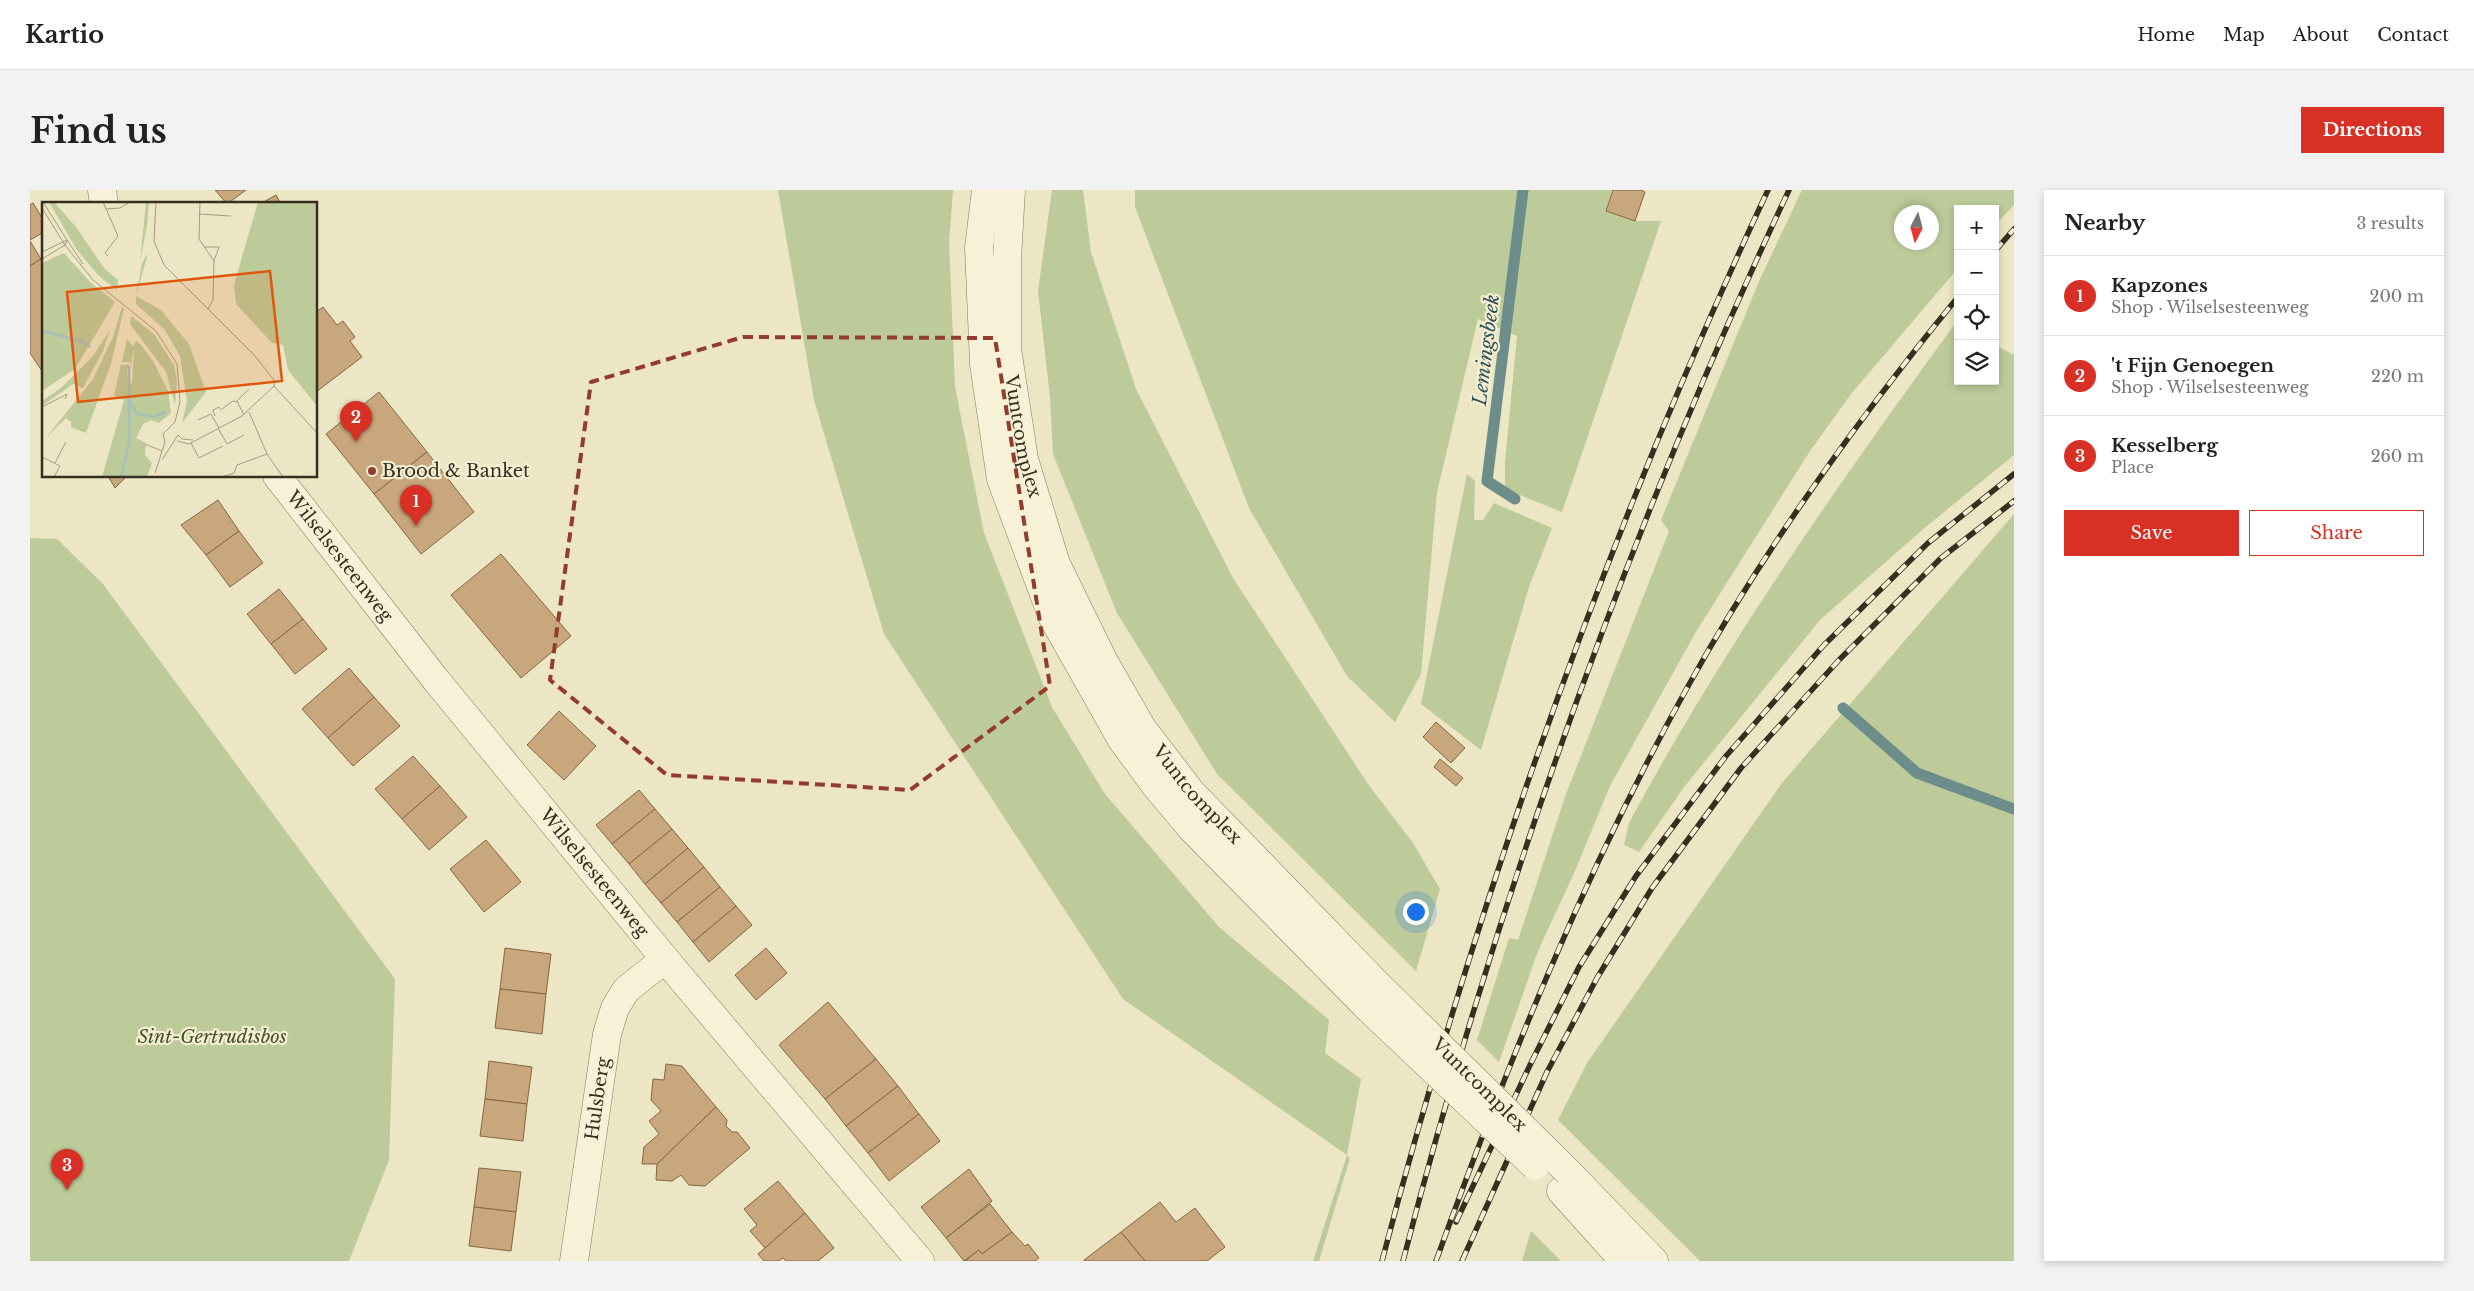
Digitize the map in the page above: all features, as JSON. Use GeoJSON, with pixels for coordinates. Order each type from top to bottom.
{"type":"FeatureCollection","features":[{"type":"Feature","properties":{"kind":"street","name":"Vuntcomplex"},"geometry":{"type":"LineString","coordinates":[[986,190],[979,248],[984,364],[1001,479],[1053,618],[1122,740],[1154,785],[1192,828],[1371,995],[1563,1180],[1654,1261]]}},
{"type":"Feature","properties":{"kind":"street","name":"Vuntcomplex"},"geometry":{"type":"LineString","coordinates":[[1011,190],[1007,260],[1007,348],[1024,459],[1056,564],[1103,660],[1142,728],[1191,792],[1371,995]]}},
{"type":"Feature","properties":{"kind":"street","name":"Wilselsesteenweg"},"geometry":{"type":"LineString","coordinates":[[279,478],[436,680],[665,959],[920,1261]]}},
{"type":"Feature","properties":{"kind":"street","name":"Hulsberg"},"geometry":{"type":"LineString","coordinates":[[574,1261],[606,1034],[615,1008],[626,990],[665,959]]}},
{"type":"Feature","properties":{"kind":"street","name":"Vuntcomplex"},"geometry":{"type":"LineString","coordinates":[[1563,1180],[1624,1261]]}},
{"type":"Feature","properties":{"kind":"highlighted area"},"geometry":{"type":"Polygon","coordinates":[[[743,337],[995,338],[1050,686],[910,790],[667,775],[550,680],[591,382],[743,337]]]}},
{"type":"Feature","properties":{"kind":"green space"},"geometry":{"type":"Polygon","coordinates":[[[778,190],[953,190],[949,242],[955,387],[984,533],[1052,707],[1105,794],[1219,927],[1329,1020],[1325,1053],[1361,1079],[1347,1155],[1123,999],[884,634],[814,400],[778,190]]]}},
{"type":"Feature","properties":{"kind":"green space"},"geometry":{"type":"Polygon","coordinates":[[[1052,190],[1083,190],[1091,252],[1136,389],[1233,578],[1368,784],[1413,843],[1440,889],[1416,971],[1217,774],[1117,613],[1053,454],[1050,397],[1038,291],[1052,190]]]}},
{"type":"Feature","properties":{"kind":"green space"},"geometry":{"type":"Polygon","coordinates":[[[1135,190],[1612,190],[1606,211],[1635,221],[1661,221],[1562,512],[1505,489],[1505,462],[1517,336],[1478,319],[1437,492],[1421,674],[1395,722],[1347,676],[1249,508],[1135,207],[1135,190]]]}},
{"type":"Feature","properties":{"kind":"green space"},"geometry":{"type":"Polygon","coordinates":[[[1802,190],[2014,190],[2014,205],[1999,221],[1999,205],[1954,205],[1954,273],[1851,394],[1810,451],[1697,630],[1610,786],[1575,871],[1538,951],[1499,1062],[1477,1040],[1509,938],[1518,940],[1566,794],[1669,531],[1661,520],[1760,279],[1802,190]]]}},
{"type":"Feature","properties":{"kind":"green space"},"geometry":{"type":"Polygon","coordinates":[[[1954,325],[1954,385],[1999,385],[1999,347],[2014,355],[2014,455],[1922,530],[1820,620],[1684,787],[1639,852],[1624,845],[1629,823],[1666,757],[1743,629],[1869,443],[1954,325]]]}},
{"type":"Feature","properties":{"kind":"green space"},"geometry":{"type":"Polygon","coordinates":[[[1467,474],[1475,481],[1474,520],[1483,520],[1494,503],[1552,528],[1529,587],[1481,750],[1421,704],[1467,474]]]}},
{"type":"Feature","properties":{"kind":"green space"},"geometry":{"type":"Polygon","coordinates":[[[2014,514],[2014,1261],[1700,1261],[1558,1120],[1587,1063],[1782,783],[2014,514]]]}},
{"type":"Feature","properties":{"kind":"green space","name":"Sint-Gertrudisbos"},"geometry":{"type":"Polygon","coordinates":[[[30,538],[57,539],[103,584],[395,979],[389,1160],[349,1261],[30,1261],[30,538]]]}},
{"type":"Feature","properties":{"kind":"green space"},"geometry":{"type":"Polygon","coordinates":[[[1347,1155],[1350,1158],[1319,1261],[1313,1261],[1347,1155]]]}},
{"type":"Feature","properties":{"kind":"green space"},"geometry":{"type":"Polygon","coordinates":[[[1531,1231],[1561,1261],[1522,1261],[1531,1231]]]}},
{"type":"Feature","properties":{"kind":"building"},"geometry":{"type":"Polygon","coordinates":[[[215,190],[246,190],[230,202],[225,202],[215,190]]]}},
{"type":"Feature","properties":{"kind":"building"},"geometry":{"type":"Polygon","coordinates":[[[1613,190],[1641,190],[1645,192],[1635,221],[1606,211],[1613,190]]]}},
{"type":"Feature","properties":{"kind":"building"},"geometry":{"type":"Polygon","coordinates":[[[276,195],[280,202],[264,202],[276,195]]]}},
{"type":"Feature","properties":{"kind":"building"},"geometry":{"type":"Polygon","coordinates":[[[33,203],[42,218],[42,233],[30,240],[30,205],[33,203]]]}},
{"type":"Feature","properties":{"kind":"building"},"geometry":{"type":"Polygon","coordinates":[[[30,241],[41,259],[30,266],[30,241]]]}},
{"type":"Feature","properties":{"kind":"building"},"geometry":{"type":"Polygon","coordinates":[[[41,259],[42,261],[42,371],[30,353],[30,266],[41,259]]]}},
{"type":"Feature","properties":{"kind":"building"},"geometry":{"type":"Polygon","coordinates":[[[323,307],[337,325],[343,321],[355,337],[350,341],[362,357],[318,390],[318,311],[323,307]]]}},
{"type":"Feature","properties":{"kind":"building"},"geometry":{"type":"Polygon","coordinates":[[[379,392],[427,452],[374,494],[326,434],[379,392]]]}},
{"type":"Feature","properties":{"kind":"building"},"geometry":{"type":"Polygon","coordinates":[[[427,452],[474,512],[421,554],[374,494],[427,452]]]}},
{"type":"Feature","properties":{"kind":"building"},"geometry":{"type":"Polygon","coordinates":[[[109,478],[125,478],[115,488],[109,478]]]}},
{"type":"Feature","properties":{"kind":"building"},"geometry":{"type":"Polygon","coordinates":[[[218,500],[239,531],[206,555],[181,525],[218,500]]]}},
{"type":"Feature","properties":{"kind":"building"},"geometry":{"type":"Polygon","coordinates":[[[239,531],[263,563],[230,587],[206,555],[239,531]]]}},
{"type":"Feature","properties":{"kind":"building"},"geometry":{"type":"Polygon","coordinates":[[[501,554],[571,636],[521,678],[451,595],[501,554]]]}},
{"type":"Feature","properties":{"kind":"building"},"geometry":{"type":"Polygon","coordinates":[[[279,589],[303,619],[271,644],[247,614],[279,589]]]}},
{"type":"Feature","properties":{"kind":"building"},"geometry":{"type":"Polygon","coordinates":[[[303,619],[327,649],[295,674],[271,644],[303,619]]]}},
{"type":"Feature","properties":{"kind":"building"},"geometry":{"type":"Polygon","coordinates":[[[349,668],[374,697],[328,738],[302,709],[349,668]]]}},
{"type":"Feature","properties":{"kind":"building"},"geometry":{"type":"Polygon","coordinates":[[[374,697],[400,726],[353,766],[328,738],[374,697]]]}},
{"type":"Feature","properties":{"kind":"building"},"geometry":{"type":"Polygon","coordinates":[[[559,711],[596,746],[564,780],[527,745],[559,711]]]}},
{"type":"Feature","properties":{"kind":"building"},"geometry":{"type":"Polygon","coordinates":[[[1436,722],[1465,748],[1451,763],[1423,737],[1436,722]]]}},
{"type":"Feature","properties":{"kind":"building"},"geometry":{"type":"Polygon","coordinates":[[[413,756],[440,786],[402,819],[375,789],[413,756]]]}},
{"type":"Feature","properties":{"kind":"building"},"geometry":{"type":"Polygon","coordinates":[[[1440,759],[1463,778],[1456,786],[1434,767],[1440,759]]]}},
{"type":"Feature","properties":{"kind":"building"},"geometry":{"type":"Polygon","coordinates":[[[440,786],[467,817],[429,850],[402,819],[440,786]]]}},
{"type":"Feature","properties":{"kind":"building"},"geometry":{"type":"Polygon","coordinates":[[[639,790],[655,809],[612,844],[596,825],[639,790]]]}},
{"type":"Feature","properties":{"kind":"building"},"geometry":{"type":"Polygon","coordinates":[[[655,809],[672,829],[629,864],[612,844],[655,809]]]}},
{"type":"Feature","properties":{"kind":"building"},"geometry":{"type":"Polygon","coordinates":[[[672,829],[688,848],[645,884],[629,864],[672,829]]]}},
{"type":"Feature","properties":{"kind":"building"},"geometry":{"type":"Polygon","coordinates":[[[486,840],[521,882],[484,912],[450,869],[486,840]]]}},
{"type":"Feature","properties":{"kind":"building"},"geometry":{"type":"Polygon","coordinates":[[[688,848],[704,867],[661,903],[645,884],[688,848]]]}},
{"type":"Feature","properties":{"kind":"building"},"geometry":{"type":"Polygon","coordinates":[[[704,867],[720,887],[677,922],[661,903],[704,867]]]}},
{"type":"Feature","properties":{"kind":"building"},"geometry":{"type":"Polygon","coordinates":[[[720,887],[736,906],[693,942],[677,922],[720,887]]]}},
{"type":"Feature","properties":{"kind":"building"},"geometry":{"type":"Polygon","coordinates":[[[736,906],[752,925],[709,962],[693,942],[736,906]]]}},
{"type":"Feature","properties":{"kind":"building"},"geometry":{"type":"Polygon","coordinates":[[[505,948],[551,954],[546,994],[500,989],[505,948]]]}},
{"type":"Feature","properties":{"kind":"building"},"geometry":{"type":"Polygon","coordinates":[[[766,948],[787,973],[756,1000],[735,975],[766,948]]]}},
{"type":"Feature","properties":{"kind":"building"},"geometry":{"type":"Polygon","coordinates":[[[500,989],[546,994],[542,1034],[495,1028],[500,989]]]}},
{"type":"Feature","properties":{"kind":"building"},"geometry":{"type":"Polygon","coordinates":[[[828,1002],[876,1059],[825,1099],[779,1045],[828,1002]]]}},
{"type":"Feature","properties":{"kind":"building"},"geometry":{"type":"Polygon","coordinates":[[[876,1059],[898,1086],[846,1126],[825,1099],[876,1059]]]}},
{"type":"Feature","properties":{"kind":"building"},"geometry":{"type":"Polygon","coordinates":[[[489,1061],[532,1067],[527,1104],[485,1099],[489,1061]]]}},
{"type":"Feature","properties":{"kind":"building"},"geometry":{"type":"Polygon","coordinates":[[[666,1064],[682,1066],[716,1107],[657,1164],[642,1164],[644,1147],[659,1134],[649,1121],[661,1111],[651,1100],[653,1079],[664,1080],[666,1064]]]}},
{"type":"Feature","properties":{"kind":"building"},"geometry":{"type":"Polygon","coordinates":[[[898,1086],[919,1114],[868,1153],[846,1126],[898,1086]]]}},
{"type":"Feature","properties":{"kind":"building"},"geometry":{"type":"Polygon","coordinates":[[[485,1099],[527,1104],[523,1141],[480,1136],[485,1099]]]}},
{"type":"Feature","properties":{"kind":"building"},"geometry":{"type":"Polygon","coordinates":[[[716,1107],[727,1120],[726,1126],[732,1132],[737,1132],[750,1148],[705,1186],[689,1185],[681,1175],[672,1181],[656,1180],[657,1164],[716,1107]]]}},
{"type":"Feature","properties":{"kind":"building"},"geometry":{"type":"Polygon","coordinates":[[[919,1114],[940,1141],[889,1181],[868,1153],[919,1114]]]}},
{"type":"Feature","properties":{"kind":"building"},"geometry":{"type":"Polygon","coordinates":[[[479,1168],[521,1172],[516,1212],[474,1207],[479,1168]]]}},
{"type":"Feature","properties":{"kind":"building"},"geometry":{"type":"Polygon","coordinates":[[[969,1169],[992,1201],[946,1238],[921,1207],[969,1169]]]}},
{"type":"Feature","properties":{"kind":"building"},"geometry":{"type":"Polygon","coordinates":[[[778,1181],[805,1213],[765,1248],[750,1231],[757,1225],[744,1209],[778,1181]]]}},
{"type":"Feature","properties":{"kind":"building"},"geometry":{"type":"Polygon","coordinates":[[[1160,1202],[1176,1222],[1195,1208],[1225,1247],[1207,1261],[1145,1261],[1121,1232],[1160,1202]]]}},
{"type":"Feature","properties":{"kind":"building"},"geometry":{"type":"Polygon","coordinates":[[[990,1204],[1012,1232],[982,1254],[979,1250],[964,1261],[946,1238],[990,1204]]]}},
{"type":"Feature","properties":{"kind":"building"},"geometry":{"type":"Polygon","coordinates":[[[474,1207],[516,1212],[511,1251],[469,1246],[474,1207]]]}},
{"type":"Feature","properties":{"kind":"building"},"geometry":{"type":"Polygon","coordinates":[[[805,1213],[834,1248],[818,1261],[786,1261],[783,1258],[779,1261],[764,1261],[758,1254],[805,1213]]]}},
{"type":"Feature","properties":{"kind":"building"},"geometry":{"type":"Polygon","coordinates":[[[1012,1232],[1025,1246],[1028,1244],[1039,1258],[1035,1261],[965,1261],[979,1250],[982,1254],[1012,1232]]]}},
{"type":"Feature","properties":{"kind":"building"},"geometry":{"type":"Polygon","coordinates":[[[1121,1232],[1145,1261],[1084,1261],[1084,1260],[1121,1232]]]}},
{"type":"Feature","properties":{"kind":"waterway","name":"Lemingsbeek"},"geometry":{"type":"LineString","coordinates":[[1515,499],[1487,481],[1523,190]]}},
{"type":"Feature","properties":{"kind":"waterway","name":"Lemingsbeek"},"geometry":{"type":"LineString","coordinates":[[1843,708],[1917,773],[2014,809]]}},
{"type":"Feature","properties":{"kind":"railway"},"geometry":{"type":"LineString","coordinates":[[1382,1261],[1420,1123],[1461,987],[1504,851],[1551,716],[1653,451],[1709,320],[1768,190]]}},
{"type":"Feature","properties":{"kind":"railway"},"geometry":{"type":"LineString","coordinates":[[1403,1261],[1481,987],[1571,716],[1621,583],[1674,451],[1730,320],[1789,190]]}},
{"type":"Feature","properties":{"kind":"railway"},"geometry":{"type":"LineString","coordinates":[[1996,250],[2014,229]]}},
{"type":"Feature","properties":{"kind":"railway"},"geometry":{"type":"LineString","coordinates":[[1436,1261],[1520,1042],[1581,898],[1650,757],[1687,688],[1748,586],[1814,486],[1884,390],[1954,302]]}},
{"type":"Feature","properties":{"kind":"railway"},"geometry":{"type":"LineString","coordinates":[[1456,1222],[1530,1065],[1579,967],[1636,876],[1726,756],[1824,645],[1928,543],[2014,474]]}},
{"type":"Feature","properties":{"kind":"railway"},"geometry":{"type":"LineString","coordinates":[[1462,1261],[1547,1072],[1597,978],[1652,888],[1741,768],[1839,660],[1941,558],[2014,501]]}},
{"type":"Feature","properties":{"kind":"place","name":"'t Fijn Genoegen"},"geometry":{"type":"Point","coordinates":[356,442]}},
{"type":"Feature","properties":{"kind":"place","name":"Brood & Banket"},"geometry":{"type":"Point","coordinates":[372,471]}},
{"type":"Feature","properties":{"kind":"place","name":"Kapzones"},"geometry":{"type":"Point","coordinates":[416,526]}},
{"type":"Feature","properties":{"kind":"place","name":"Kesselberg"},"geometry":{"type":"Point","coordinates":[67,1190]}}]}
